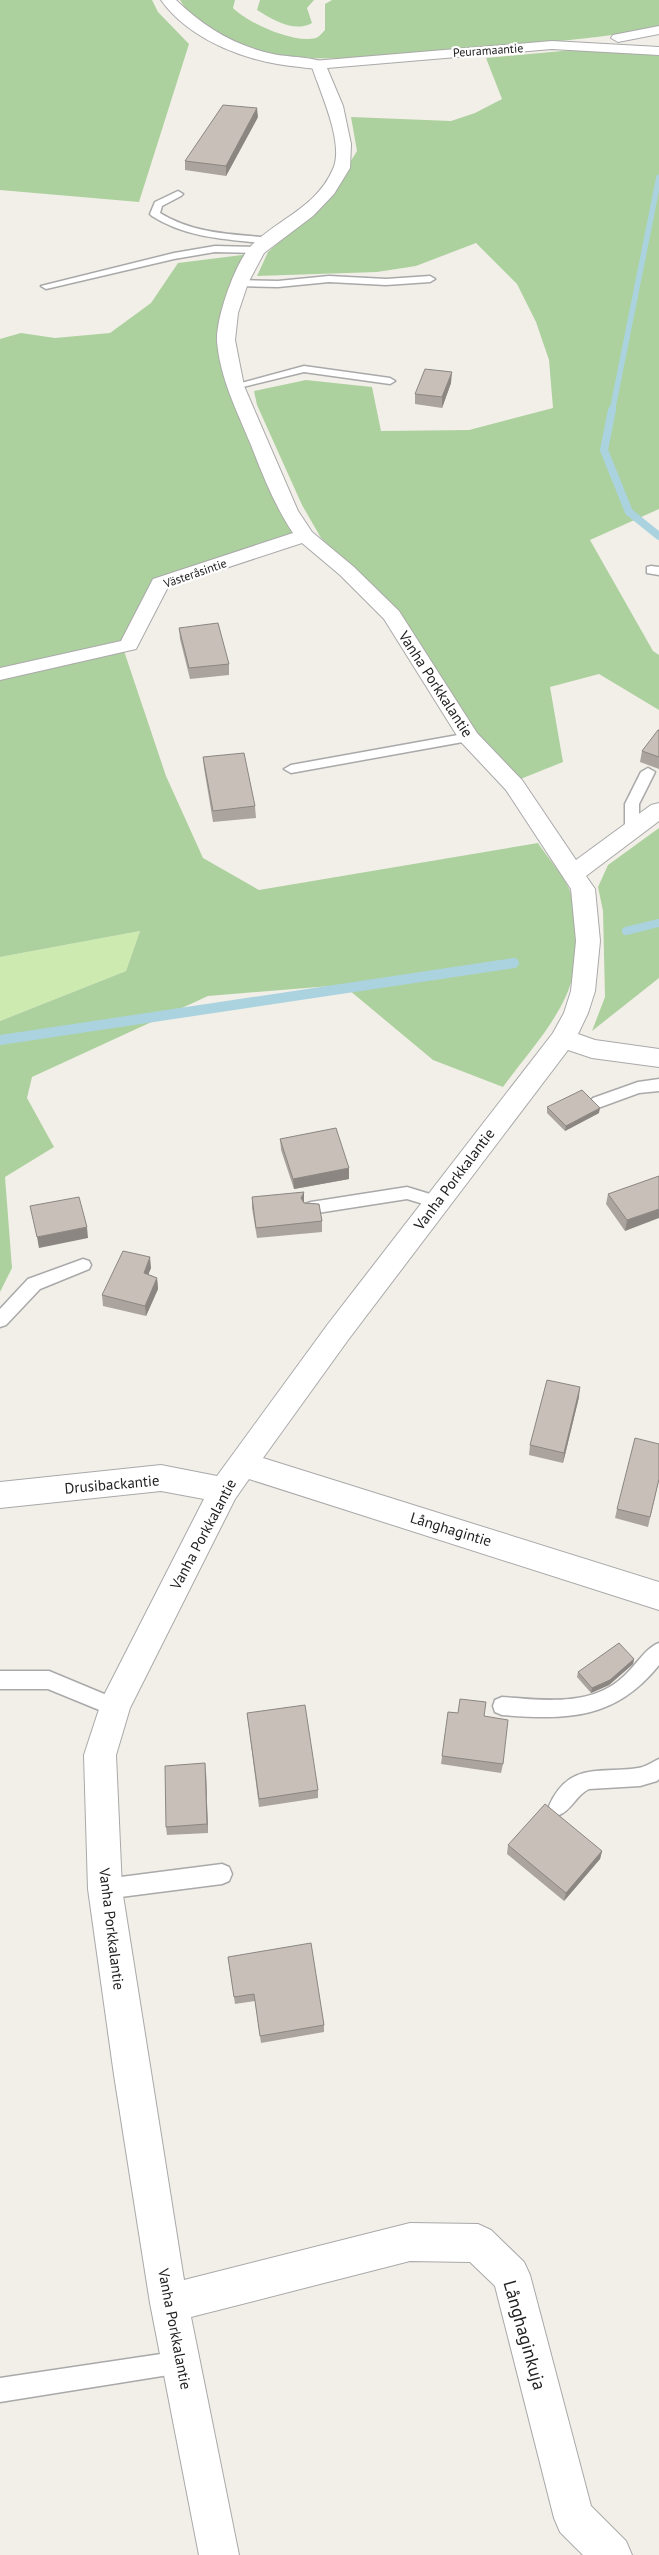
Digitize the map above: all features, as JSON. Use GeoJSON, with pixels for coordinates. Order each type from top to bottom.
{"type":"FeatureCollection","features":[{"type":"Feature","properties":{"kind":"street"},"geometry":{"type":"LineString","coordinates":[[168,0],[204,33],[224,43],[271,59],[318,64]]}},
{"type":"Feature","properties":{"kind":"street"},"geometry":{"type":"LineString","coordinates":[[590,46],[659,30]]}},
{"type":"Feature","properties":{"kind":"street"},"geometry":{"type":"LineString","coordinates":[[642,33],[654,50]]}},
{"type":"Feature","properties":{"kind":"street","name":"Peuramaantie"},"geometry":{"type":"LineString","coordinates":[[318,64],[552,45],[654,50]]}},
{"type":"Feature","properties":{"kind":"street","name":"Vanha Porkkalantie"},"geometry":{"type":"LineString","coordinates":[[219,2555],[169,2303],[132,2075],[105,1889],[101,1824],[100,1755],[114,1707],[137,1658],[224,1490],[436,1202],[563,1038],[576,1013],[583,991],[588,941],[583,889],[514,785],[468,737],[392,615],[348,571],[306,536],[288,510],[235,386],[226,340],[229,313],[239,283],[263,245],[307,213],[328,190],[342,168],[343,144],[335,106],[327,91],[318,64]]}},
{"type":"Feature","properties":{"kind":"street","name":"Västeråsintie"},"geometry":{"type":"LineString","coordinates":[[0,674],[129,645],[160,583],[306,536]]}},
{"type":"Feature","properties":{"kind":"street"},"geometry":{"type":"LineString","coordinates":[[573,874],[632,832],[659,810]]}},
{"type":"Feature","properties":{"kind":"street"},"geometry":{"type":"LineString","coordinates":[[563,1038],[592,1049],[659,1058]]}},
{"type":"Feature","properties":{"kind":"street","name":"Långhagintie"},"geometry":{"type":"LineString","coordinates":[[242,1464],[659,1596]]}},
{"type":"Feature","properties":{"kind":"street","name":"Drusibackantie"},"geometry":{"type":"LineString","coordinates":[[0,1494],[161,1478],[224,1490]]}},
{"type":"Feature","properties":{"kind":"street","name":"Långhaginkuja"},"geometry":{"type":"LineString","coordinates":[[169,2303],[410,2242],[478,2243],[511,2275],[574,2518]]}},
{"type":"Feature","properties":{"kind":"street"},"geometry":{"type":"LineString","coordinates":[[574,2518],[612,2555]]}},
{"type":"Feature","properties":{"kind":"lane"},"geometry":{"type":"LineString","coordinates":[[178,194],[158,204],[156,214],[169,224],[193,233],[263,245]]}},
{"type":"Feature","properties":{"kind":"lane"},"geometry":{"type":"LineString","coordinates":[[46,286],[174,256],[215,249],[263,245]]}},
{"type":"Feature","properties":{"kind":"lane"},"geometry":{"type":"LineString","coordinates":[[239,283],[278,284],[329,279],[386,282],[430,279]]}},
{"type":"Feature","properties":{"kind":"lane"},"geometry":{"type":"LineString","coordinates":[[235,386],[304,369],[390,381]]}},
{"type":"Feature","properties":{"kind":"lane"},"geometry":{"type":"LineString","coordinates":[[291,769],[468,737]]}},
{"type":"Feature","properties":{"kind":"lane"},"geometry":{"type":"LineString","coordinates":[[632,832],[632,804],[648,772]]}},
{"type":"Feature","properties":{"kind":"lane"},"geometry":{"type":"LineString","coordinates":[[598,1102],[638,1088],[659,1084]]}},
{"type":"Feature","properties":{"kind":"lane"},"geometry":{"type":"LineString","coordinates":[[311,1208],[407,1193],[436,1202]]}},
{"type":"Feature","properties":{"kind":"lane"},"geometry":{"type":"LineString","coordinates":[[0,1320],[34,1284],[83,1265]]}},
{"type":"Feature","properties":{"kind":"lane"},"geometry":{"type":"LineString","coordinates":[[502,1706],[540,1709],[581,1708],[615,1697],[647,1668],[659,1651]]}},
{"type":"Feature","properties":{"kind":"lane"},"geometry":{"type":"LineString","coordinates":[[0,1680],[49,1680],[114,1707]]}},
{"type":"Feature","properties":{"kind":"lane"},"geometry":{"type":"LineString","coordinates":[[559,1806],[577,1786],[590,1780],[626,1779],[657,1774]]}},
{"type":"Feature","properties":{"kind":"lane"},"geometry":{"type":"LineString","coordinates":[[105,1889],[222,1874]]}},
{"type":"Feature","properties":{"kind":"lane"},"geometry":{"type":"LineString","coordinates":[[0,2390],[182,2362]]}},
{"type":"Feature","properties":{"kind":"lane"},"geometry":{"type":"LineString","coordinates":[[574,2518],[588,2555]]}},
{"type":"Feature","properties":{"kind":"green space"},"geometry":{"type":"Polygon","coordinates":[[[0,0],[152,0],[158,12],[189,44],[139,202],[0,190],[0,0]]]}},
{"type":"Feature","properties":{"kind":"green space"},"geometry":{"type":"Polygon","coordinates":[[[180,0],[235,0],[233,8],[260,26],[284,35],[307,39],[317,37],[325,30],[325,4],[332,0],[659,0],[659,27],[551,42],[411,55],[367,58],[321,58],[277,55],[238,45],[204,27],[180,0]]]}},
{"type":"Feature","properties":{"kind":"green space"},"geometry":{"type":"Polygon","coordinates":[[[260,0],[314,0],[307,8],[312,23],[298,27],[277,21],[257,10],[260,0]]]}},
{"type":"Feature","properties":{"kind":"green space"},"geometry":{"type":"Polygon","coordinates":[[[573,50],[623,51],[659,56],[659,509],[590,540],[653,651],[659,655],[659,710],[599,674],[550,687],[563,762],[518,780],[467,722],[397,613],[321,538],[302,505],[257,405],[254,391],[306,380],[372,387],[381,431],[469,430],[553,408],[549,360],[536,322],[517,284],[476,243],[416,266],[377,272],[257,276],[268,252],[327,200],[357,151],[351,117],[451,121],[475,113],[502,99],[486,58],[573,50]]]}},
{"type":"Feature","properties":{"kind":"green space"},"geometry":{"type":"Polygon","coordinates":[[[250,254],[221,321],[295,535],[155,580],[122,642],[0,670],[0,339],[21,333],[55,338],[110,333],[151,303],[178,263],[250,254]]]}},
{"type":"Feature","properties":{"kind":"green space"},"geometry":{"type":"Polygon","coordinates":[[[123,648],[166,776],[203,858],[259,890],[538,843],[561,875],[571,894],[577,932],[574,972],[566,996],[553,1020],[503,1087],[433,1060],[343,985],[208,996],[32,1077],[27,1098],[54,1147],[5,1177],[12,1268],[0,1292],[0,1021],[126,971],[140,931],[0,957],[0,676],[123,648]]]}},
{"type":"Feature","properties":{"kind":"green space"},"geometry":{"type":"Polygon","coordinates":[[[659,828],[659,978],[592,1031],[605,997],[603,911],[598,887],[608,865],[659,828]]]}},
{"type":"Feature","properties":{"kind":"green space"},"geometry":{"type":"Polygon","coordinates":[[[140,931],[126,971],[0,1021],[0,957],[140,931]]]}},
{"type":"Feature","properties":{"kind":"building"},"geometry":{"type":"Polygon","coordinates":[[[223,105],[257,108],[226,166],[185,161],[223,105]]]}},
{"type":"Feature","properties":{"kind":"building"},"geometry":{"type":"Polygon","coordinates":[[[425,369],[452,372],[442,397],[415,394],[425,369]]]}},
{"type":"Feature","properties":{"kind":"building"},"geometry":{"type":"Polygon","coordinates":[[[218,623],[229,664],[189,668],[179,628],[218,623]]]}},
{"type":"Feature","properties":{"kind":"building"},"geometry":{"type":"Polygon","coordinates":[[[659,730],[659,757],[642,751],[659,730]]]}},
{"type":"Feature","properties":{"kind":"building"},"geometry":{"type":"Polygon","coordinates":[[[244,753],[255,806],[213,811],[203,757],[244,753]]]}},
{"type":"Feature","properties":{"kind":"building"},"geometry":{"type":"Polygon","coordinates":[[[582,1090],[600,1108],[566,1126],[547,1107],[582,1090]]]}},
{"type":"Feature","properties":{"kind":"building"},"geometry":{"type":"Polygon","coordinates":[[[336,1128],[349,1168],[293,1179],[280,1139],[336,1128]]]}},
{"type":"Feature","properties":{"kind":"building"},"geometry":{"type":"Polygon","coordinates":[[[659,1176],[659,1209],[627,1220],[608,1194],[659,1176]]]}},
{"type":"Feature","properties":{"kind":"building"},"geometry":{"type":"Polygon","coordinates":[[[304,1192],[301,1198],[304,1203],[319,1204],[322,1221],[256,1228],[252,1197],[304,1192]]]}},
{"type":"Feature","properties":{"kind":"building"},"geometry":{"type":"Polygon","coordinates":[[[79,1197],[87,1227],[37,1237],[30,1206],[79,1197]]]}},
{"type":"Feature","properties":{"kind":"building"},"geometry":{"type":"Polygon","coordinates":[[[123,1251],[150,1257],[144,1273],[157,1278],[145,1306],[102,1295],[123,1251]]]}},
{"type":"Feature","properties":{"kind":"building"},"geometry":{"type":"Polygon","coordinates":[[[547,1380],[580,1387],[564,1453],[530,1445],[547,1380]]]}},
{"type":"Feature","properties":{"kind":"building"},"geometry":{"type":"Polygon","coordinates":[[[635,1438],[659,1444],[659,1479],[650,1517],[617,1509],[635,1438]]]}},
{"type":"Feature","properties":{"kind":"building"},"geometry":{"type":"Polygon","coordinates":[[[619,1643],[634,1659],[610,1680],[592,1688],[578,1672],[619,1643]]]}},
{"type":"Feature","properties":{"kind":"building"},"geometry":{"type":"Polygon","coordinates":[[[460,1699],[486,1702],[484,1716],[508,1720],[503,1764],[442,1756],[448,1712],[458,1713],[460,1699]]]}},
{"type":"Feature","properties":{"kind":"building"},"geometry":{"type":"Polygon","coordinates":[[[305,1705],[318,1790],[259,1799],[247,1713],[305,1705]]]}},
{"type":"Feature","properties":{"kind":"building"},"geometry":{"type":"Polygon","coordinates":[[[205,1763],[207,1824],[166,1827],[165,1766],[205,1763]]]}},
{"type":"Feature","properties":{"kind":"building"},"geometry":{"type":"Polygon","coordinates":[[[545,1804],[602,1851],[566,1893],[508,1845],[545,1804]]]}},
{"type":"Feature","properties":{"kind":"building"},"geometry":{"type":"Polygon","coordinates":[[[311,1943],[324,2025],[260,2036],[254,1994],[234,1997],[228,1957],[311,1943]]]}},
{"type":"Feature","properties":{"kind":"waterway"},"geometry":{"type":"LineString","coordinates":[[612,412],[659,177]]}},
{"type":"Feature","properties":{"kind":"waterway"},"geometry":{"type":"LineString","coordinates":[[612,410],[604,450],[629,512],[659,536]]}},
{"type":"Feature","properties":{"kind":"waterway"},"geometry":{"type":"LineString","coordinates":[[626,931],[659,923]]}},
{"type":"Feature","properties":{"kind":"waterway"},"geometry":{"type":"LineString","coordinates":[[0,1040],[514,963]]}}]}
